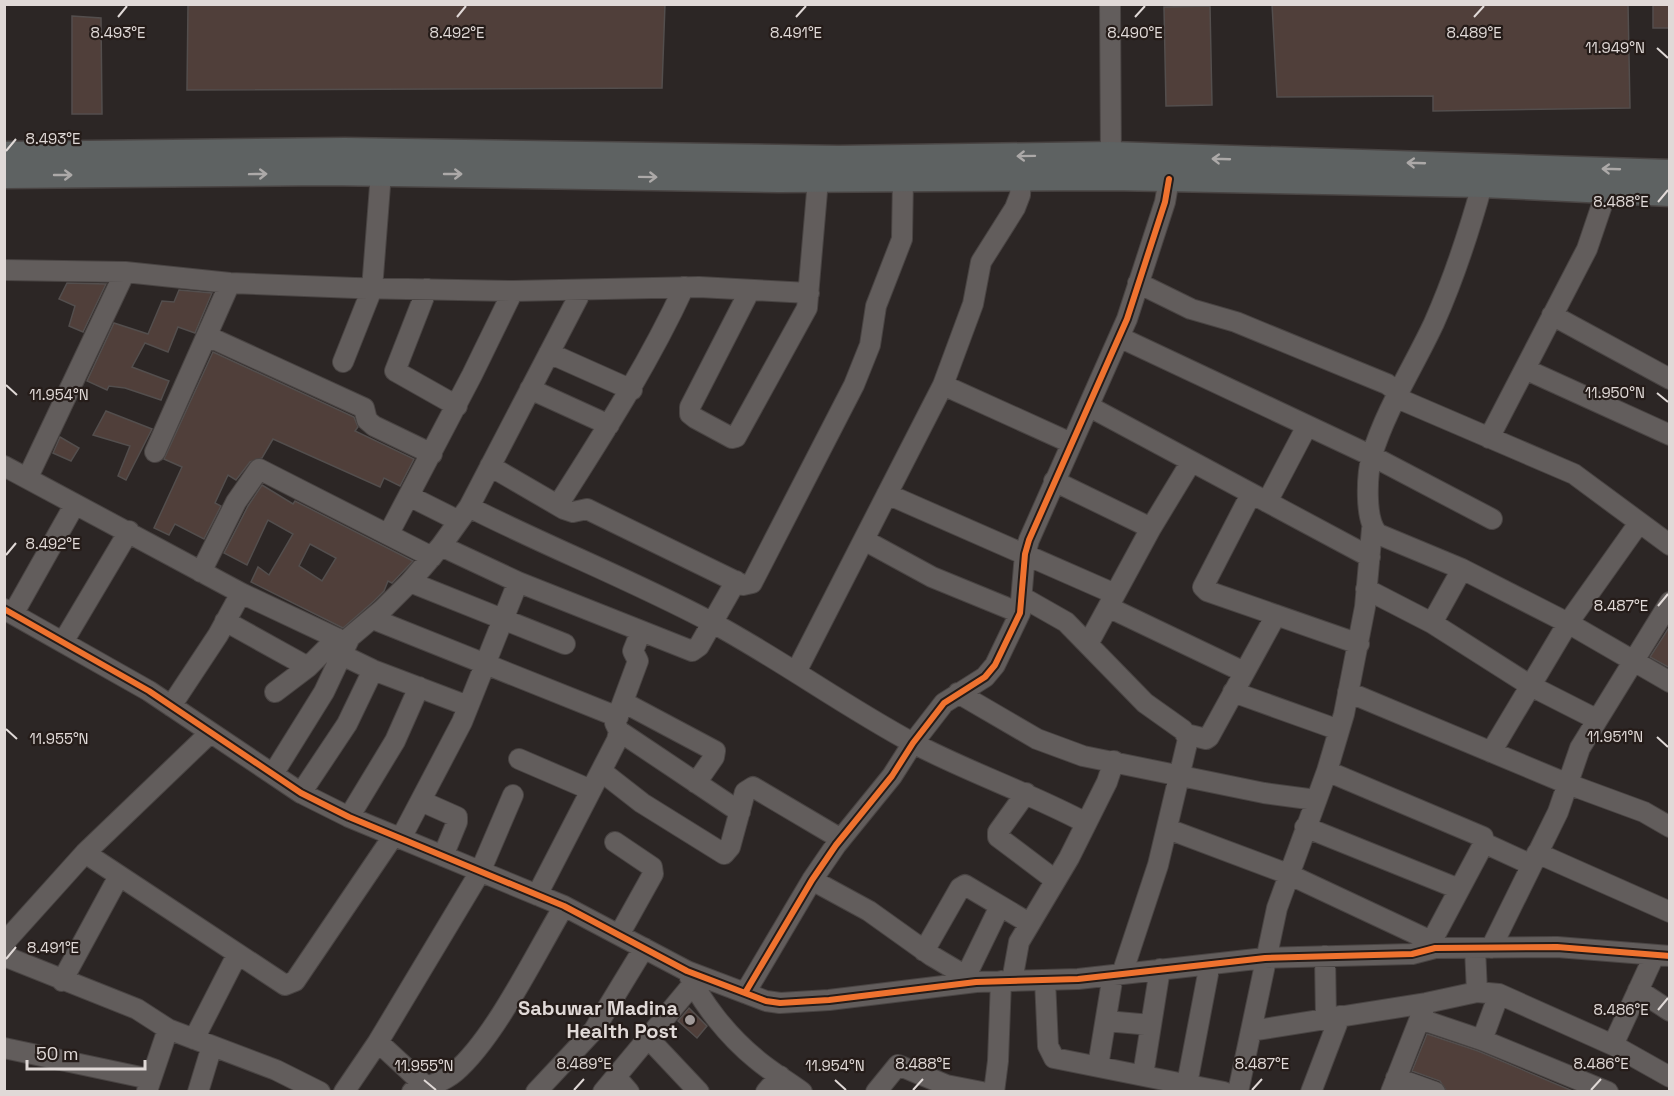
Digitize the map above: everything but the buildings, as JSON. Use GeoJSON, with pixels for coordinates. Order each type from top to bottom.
{"type":"FeatureCollection","features":[{"type":"Feature","properties":{"kind":"main road"},"geometry":{"type":"LineString","coordinates":[[4,154],[345,150],[839,158],[1111,154],[1670,172]]}},
{"type":"Feature","properties":{"kind":"main road"},"geometry":{"type":"LineString","coordinates":[[4,176],[381,173],[818,180],[1111,178],[1482,185],[1670,194]]}},
{"type":"Feature","properties":{"kind":"street"},"geometry":{"type":"LineString","coordinates":[[1110,4],[1111,178]]}},
{"type":"Feature","properties":{"kind":"street"},"geometry":{"type":"LineString","coordinates":[[343,362],[372,289],[381,173]]}},
{"type":"Feature","properties":{"kind":"street"},"geometry":{"type":"LineString","coordinates":[[490,466],[573,512],[587,509],[743,585],[752,583],[854,385],[870,345],[876,306],[902,239],[903,179]]}},
{"type":"Feature","properties":{"kind":"street"},"geometry":{"type":"LineString","coordinates":[[796,672],[943,385],[973,304],[981,262],[1015,208],[1020,195],[1021,179]]}},
{"type":"Feature","properties":{"kind":"street"},"geometry":{"type":"LineString","coordinates":[[745,993],[812,880],[841,839],[892,776],[913,743],[944,703],[985,678],[995,665],[1021,605],[1025,554],[1054,481],[1090,406],[1119,337],[1165,202],[1169,179]]}},
{"type":"Feature","properties":{"kind":"street"},"geometry":{"type":"LineString","coordinates":[[750,290],[690,407],[690,414],[695,418],[732,438],[736,437],[803,319],[808,293],[818,180]]}},
{"type":"Feature","properties":{"kind":"street"},"geometry":{"type":"LineString","coordinates":[[1238,1092],[1266,958],[1288,874],[1339,730],[1359,644],[1370,557],[1372,528],[1368,514],[1372,456],[1397,398],[1434,323],[1462,254],[1482,185]]}},
{"type":"Feature","properties":{"kind":"street"},"geometry":{"type":"LineString","coordinates":[[1489,438],[1587,249],[1607,190]]}},
{"type":"Feature","properties":{"kind":"street"},"geometry":{"type":"LineString","coordinates":[[4,270],[124,272],[230,283],[372,289],[513,291],[684,287],[808,293]]}},
{"type":"Feature","properties":{"kind":"street"},"geometry":{"type":"LineString","coordinates":[[28,477],[124,272]]}},
{"type":"Feature","properties":{"kind":"street"},"geometry":{"type":"LineString","coordinates":[[154,453],[230,283]]}},
{"type":"Feature","properties":{"kind":"street"},"geometry":{"type":"LineString","coordinates":[[1138,283],[1191,309],[1236,322],[1387,384],[1395,390],[1397,398]]}},
{"type":"Feature","properties":{"kind":"street"},"geometry":{"type":"LineString","coordinates":[[558,505],[632,390],[684,287]]}},
{"type":"Feature","properties":{"kind":"street"},"geometry":{"type":"LineString","coordinates":[[427,289],[395,371],[457,406]]}},
{"type":"Feature","properties":{"kind":"street"},"geometry":{"type":"LineString","coordinates":[[275,692],[342,645],[410,582],[437,552],[464,514],[582,290]]}},
{"type":"Feature","properties":{"kind":"street"},"geometry":{"type":"LineString","coordinates":[[389,533],[457,406],[513,291]]}},
{"type":"Feature","properties":{"kind":"street"},"geometry":{"type":"LineString","coordinates":[[1552,315],[1670,379]]}},
{"type":"Feature","properties":{"kind":"street"},"geometry":{"type":"LineString","coordinates":[[207,336],[364,408],[367,420],[374,426],[432,454]]}},
{"type":"Feature","properties":{"kind":"street"},"geometry":{"type":"LineString","coordinates":[[1119,337],[1372,456],[1492,519]]}},
{"type":"Feature","properties":{"kind":"street"},"geometry":{"type":"LineString","coordinates":[[549,353],[632,390]]}},
{"type":"Feature","properties":{"kind":"street"},"geometry":{"type":"LineString","coordinates":[[1525,369],[1670,435]]}},
{"type":"Feature","properties":{"kind":"street"},"geometry":{"type":"LineString","coordinates":[[943,385],[1071,443]]}},
{"type":"Feature","properties":{"kind":"street"},"geometry":{"type":"LineString","coordinates":[[530,389],[609,425]]}},
{"type":"Feature","properties":{"kind":"street"},"geometry":{"type":"LineString","coordinates":[[1397,398],[1582,479],[1670,545]]}},
{"type":"Feature","properties":{"kind":"street"},"geometry":{"type":"LineString","coordinates":[[1090,406],[1370,557]]}},
{"type":"Feature","properties":{"kind":"street"},"geometry":{"type":"LineString","coordinates":[[1307,426],[1203,587],[1207,591],[1359,644]]}},
{"type":"Feature","properties":{"kind":"street"},"geometry":{"type":"LineString","coordinates":[[1088,644],[1151,528],[1191,462]]}},
{"type":"Feature","properties":{"kind":"street"},"geometry":{"type":"LineString","coordinates":[[4,465],[201,572],[342,645],[373,670],[468,705]]}},
{"type":"Feature","properties":{"kind":"street"},"geometry":{"type":"LineString","coordinates":[[201,572],[236,502],[259,469],[319,501],[389,533],[692,651],[699,646],[736,581]]}},
{"type":"Feature","properties":{"kind":"street"},"geometry":{"type":"LineString","coordinates":[[1054,481],[1151,528]]}},
{"type":"Feature","properties":{"kind":"street"},"geometry":{"type":"LineString","coordinates":[[887,494],[1025,554],[1244,672]]}},
{"type":"Feature","properties":{"kind":"street"},"geometry":{"type":"LineString","coordinates":[[409,496],[540,543],[642,587],[713,623],[913,743],[1011,789],[1026,793],[1086,823]]}},
{"type":"Feature","properties":{"kind":"street"},"geometry":{"type":"LineString","coordinates":[[75,504],[9,612],[171,706],[301,793],[349,817],[564,906],[644,948],[690,977],[780,1003],[829,1000],[971,979],[1045,980],[1266,958],[1412,954],[1429,946],[1484,843],[1483,837],[1326,771]]}},
{"type":"Feature","properties":{"kind":"street"},"geometry":{"type":"LineString","coordinates":[[1491,752],[1568,623],[1639,523]]}},
{"type":"Feature","properties":{"kind":"street"},"geometry":{"type":"LineString","coordinates":[[1372,528],[1378,534],[1462,569],[1568,623],[1670,682]]}},
{"type":"Feature","properties":{"kind":"street"},"geometry":{"type":"LineString","coordinates":[[63,642],[129,531]]}},
{"type":"Feature","properties":{"kind":"street"},"geometry":{"type":"LineString","coordinates":[[864,540],[932,577],[1066,622],[1145,703],[1186,734],[1206,739],[1276,615]]}},
{"type":"Feature","properties":{"kind":"street"},"geometry":{"type":"LineString","coordinates":[[1432,623],[1462,569]]}},
{"type":"Feature","properties":{"kind":"street"},"geometry":{"type":"LineString","coordinates":[[410,582],[503,621],[566,644]]}},
{"type":"Feature","properties":{"kind":"street"},"geometry":{"type":"LineString","coordinates":[[85,853],[237,956],[285,985],[295,981],[398,837],[421,801],[487,663],[518,582]]}},
{"type":"Feature","properties":{"kind":"street"},"geometry":{"type":"LineString","coordinates":[[1366,589],[1432,623],[1530,686],[1596,719]]}},
{"type":"Feature","properties":{"kind":"street"},"geometry":{"type":"LineString","coordinates":[[171,706],[241,593]]}},
{"type":"Feature","properties":{"kind":"street"},"geometry":{"type":"LineString","coordinates":[[1478,992],[1483,948],[1535,859],[1568,784],[1580,748],[1670,602]]}},
{"type":"Feature","properties":{"kind":"street"},"geometry":{"type":"LineString","coordinates":[[373,618],[620,716],[716,751],[696,783]]}},
{"type":"Feature","properties":{"kind":"street"},"geometry":{"type":"LineString","coordinates":[[225,621],[308,667]]}},
{"type":"Feature","properties":{"kind":"street"},"geometry":{"type":"LineString","coordinates":[[537,895],[601,771],[638,661],[633,651],[641,631]]}},
{"type":"Feature","properties":{"kind":"street"},"geometry":{"type":"LineString","coordinates":[[273,774],[324,692],[342,645]]}},
{"type":"Feature","properties":{"kind":"street"},"geometry":{"type":"LineString","coordinates":[[301,793],[352,716],[373,670]]}},
{"type":"Feature","properties":{"kind":"street"},"geometry":{"type":"LineString","coordinates":[[349,817],[396,741],[419,687]]}},
{"type":"Feature","properties":{"kind":"street"},"geometry":{"type":"LineString","coordinates":[[1233,692],[1339,730]]}},
{"type":"Feature","properties":{"kind":"street"},"geometry":{"type":"LineString","coordinates":[[1348,692],[1568,784],[1644,812],[1670,827]]}},
{"type":"Feature","properties":{"kind":"street"},"geometry":{"type":"LineString","coordinates":[[958,693],[1037,739],[1083,756],[1264,793],[1316,800]]}},
{"type":"Feature","properties":{"kind":"street"},"geometry":{"type":"LineString","coordinates":[[620,716],[696,783],[740,812]]}},
{"type":"Feature","properties":{"kind":"street"},"geometry":{"type":"LineString","coordinates":[[4,943],[85,853],[210,733]]}},
{"type":"Feature","properties":{"kind":"street"},"geometry":{"type":"LineString","coordinates":[[1098,1066],[1106,1020],[1118,974],[1168,830],[1188,740],[1186,734]]}},
{"type":"Feature","properties":{"kind":"street"},"geometry":{"type":"LineString","coordinates":[[519,759],[591,790]]}},
{"type":"Feature","properties":{"kind":"street"},"geometry":{"type":"LineString","coordinates":[[994,1092],[1006,981],[1019,942],[1086,823],[1114,761]]}},
{"type":"Feature","properties":{"kind":"street"},"geometry":{"type":"LineString","coordinates":[[601,771],[642,803],[724,854],[730,847],[745,792],[753,787],[841,839]]}},
{"type":"Feature","properties":{"kind":"street"},"geometry":{"type":"LineString","coordinates":[[1026,793],[998,832],[998,837],[1055,880]]}},
{"type":"Feature","properties":{"kind":"street"},"geometry":{"type":"LineString","coordinates":[[344,1092],[378,1042],[480,872],[513,795]]}},
{"type":"Feature","properties":{"kind":"street"},"geometry":{"type":"LineString","coordinates":[[421,801],[457,817],[458,822],[442,856]]}},
{"type":"Feature","properties":{"kind":"street"},"geometry":{"type":"LineString","coordinates":[[1305,826],[1458,889]]}},
{"type":"Feature","properties":{"kind":"street"},"geometry":{"type":"LineString","coordinates":[[1168,830],[1288,874],[1429,946],[1557,947],[1662,956]]}},
{"type":"Feature","properties":{"kind":"street"},"geometry":{"type":"LineString","coordinates":[[615,842],[652,867],[653,874],[619,934]]}},
{"type":"Feature","properties":{"kind":"street"},"geometry":{"type":"LineString","coordinates":[[1484,843],[1535,859],[1670,912]]}},
{"type":"Feature","properties":{"kind":"street"},"geometry":{"type":"LineString","coordinates":[[62,981],[119,876]]}},
{"type":"Feature","properties":{"kind":"street"},"geometry":{"type":"LineString","coordinates":[[812,880],[869,911],[924,951],[971,979]]}},
{"type":"Feature","properties":{"kind":"street"},"geometry":{"type":"LineString","coordinates":[[924,951],[962,886],[965,885],[1029,923]]}},
{"type":"Feature","properties":{"kind":"street"},"geometry":{"type":"LineString","coordinates":[[378,1042],[424,1090],[454,1073],[467,1060],[497,1019],[564,906]]}},
{"type":"Feature","properties":{"kind":"street"},"geometry":{"type":"LineString","coordinates":[[971,979],[1000,906]]}},
{"type":"Feature","properties":{"kind":"street"},"geometry":{"type":"LineString","coordinates":[[536,1092],[594,1030],[644,948]]}},
{"type":"Feature","properties":{"kind":"street"},"geometry":{"type":"LineString","coordinates":[[4,956],[137,1009],[168,1029],[276,1070],[320,1092]]}},
{"type":"Feature","properties":{"kind":"street"},"geometry":{"type":"LineString","coordinates":[[199,1091],[203,1042],[237,956]]}},
{"type":"Feature","properties":{"kind":"street"},"geometry":{"type":"LineString","coordinates":[[1311,1092],[1333,1017],[1325,956]]}},
{"type":"Feature","properties":{"kind":"street"},"geometry":{"type":"LineString","coordinates":[[1613,1045],[1638,990],[1662,956]]}},
{"type":"Feature","properties":{"kind":"street"},"geometry":{"type":"LineString","coordinates":[[1143,1075],[1160,969]]}},
{"type":"Feature","properties":{"kind":"street"},"geometry":{"type":"LineString","coordinates":[[1187,1084],[1208,974]]}},
{"type":"Feature","properties":{"kind":"street"},"geometry":{"type":"LineString","coordinates":[[616,1087],[690,977]]}},
{"type":"Feature","properties":{"kind":"street"},"geometry":{"type":"LineString","coordinates":[[690,977],[736,1039],[756,1059],[802,1092]]}},
{"type":"Feature","properties":{"kind":"street"},"geometry":{"type":"LineString","coordinates":[[1045,980],[1050,1053],[1054,1058],[1224,1092]]}},
{"type":"Feature","properties":{"kind":"street"},"geometry":{"type":"LineString","coordinates":[[1638,990],[1670,1011]]}},
{"type":"Feature","properties":{"kind":"street"},"geometry":{"type":"LineString","coordinates":[[1251,1031],[1333,1017],[1423,1011],[1478,992],[1499,994],[1613,1045],[1670,1077]]}},
{"type":"Feature","properties":{"kind":"street"},"geometry":{"type":"LineString","coordinates":[[1482,1040],[1499,994]]}},
{"type":"Feature","properties":{"kind":"street"},"geometry":{"type":"LineString","coordinates":[[1423,1011],[1482,1040],[1608,1092]]}},
{"type":"Feature","properties":{"kind":"street"},"geometry":{"type":"LineString","coordinates":[[1423,1011],[1394,1085],[1435,1092]]}},
{"type":"Feature","properties":{"kind":"street"},"geometry":{"type":"LineString","coordinates":[[1106,1020],[1151,1025]]}},
{"type":"Feature","properties":{"kind":"street"},"geometry":{"type":"LineString","coordinates":[[4,1048],[148,1085],[168,1029]]}},
{"type":"Feature","properties":{"kind":"street"},"geometry":{"type":"LineString","coordinates":[[649,1039],[699,1092]]}},
{"type":"Feature","properties":{"kind":"street"},"geometry":{"type":"LineString","coordinates":[[876,1092],[897,1065],[946,1085],[982,1092]]}},
{"type":"Feature","properties":{"kind":"street"},"geometry":{"type":"LineString","coordinates":[[766,1092],[780,1076]]}},
{"type":"Feature","properties":{"kind":"cycle path"},"geometry":{"type":"LineString","coordinates":[[745,993],[812,880],[836,845],[892,776],[913,743],[944,703],[985,677],[995,665],[1020,613],[1025,554],[1029,540],[1127,319],[1165,202],[1169,179]]}},
{"type":"Feature","properties":{"kind":"cycle path"},"geometry":{"type":"LineString","coordinates":[[4,609],[149,691],[301,793],[349,817],[564,906],[687,971],[766,1001],[780,1003],[829,1000],[976,982],[1078,979],[1265,958],[1412,954],[1435,948],[1557,947],[1670,956]]}},
{"type":"Feature","properties":{"kind":"place","name":"Sabuwar Madina Health Post"},"geometry":{"type":"Point","coordinates":[690,1020]}}]}
